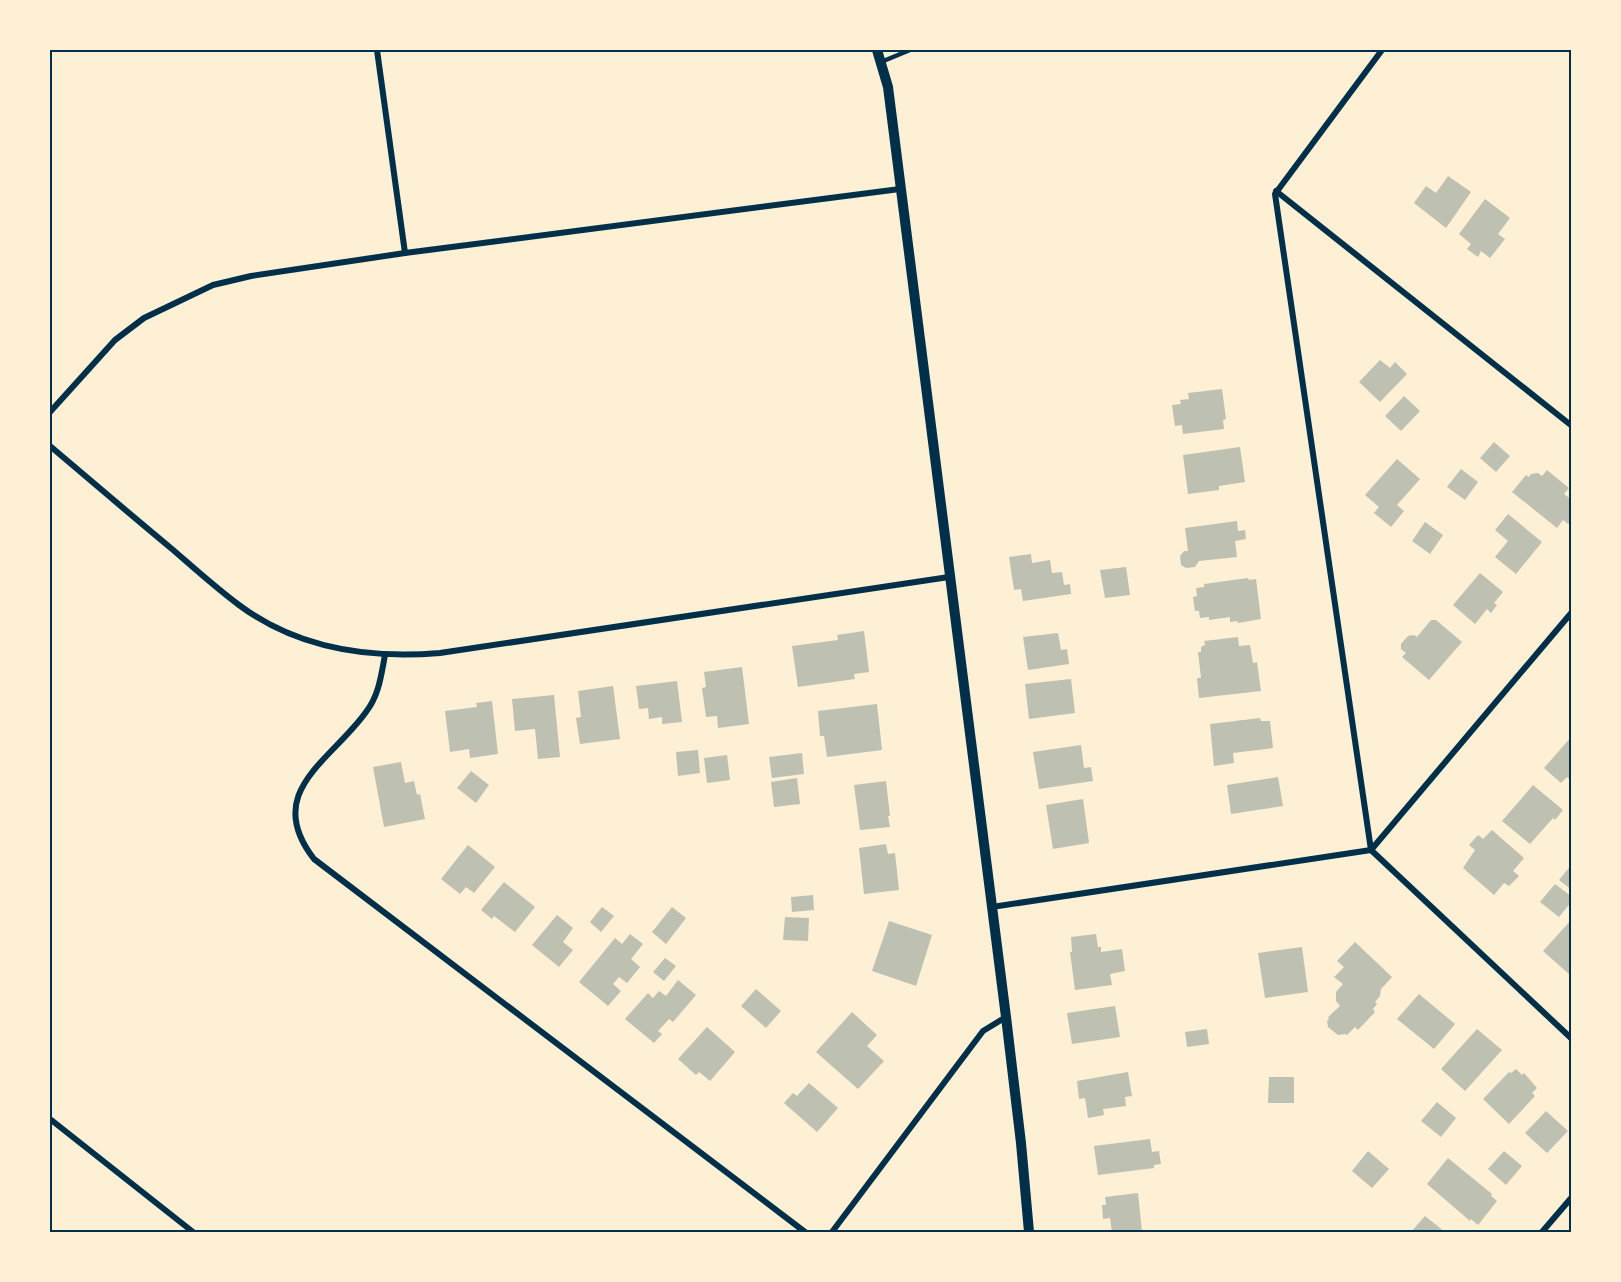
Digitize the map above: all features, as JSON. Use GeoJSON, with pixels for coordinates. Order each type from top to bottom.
{"type":"FeatureCollection","features":[{"type":"Feature","properties":{"kind":"street"},"geometry":{"type":"LineString","coordinates":[[377,50],[405,253]]}},
{"type":"Feature","properties":{"kind":"street"},"geometry":{"type":"LineString","coordinates":[[877,50],[888,87],[1006,1017],[1029,1233]]}},
{"type":"Feature","properties":{"kind":"street"},"geometry":{"type":"LineString","coordinates":[[1382,50],[1275,194],[1371,850],[1572,1040]]}},
{"type":"Feature","properties":{"kind":"street"},"geometry":{"type":"LineString","coordinates":[[50,412],[115,340],[144,318],[213,285],[250,276],[405,253],[900,189]]}},
{"type":"Feature","properties":{"kind":"street"},"geometry":{"type":"LineString","coordinates":[[1276,191],[1572,426]]}},
{"type":"Feature","properties":{"kind":"street"},"geometry":{"type":"LineString","coordinates":[[50,446],[239,606],[290,634],[346,651],[385,656],[440,653],[949,577]]}},
{"type":"Feature","properties":{"kind":"street"},"geometry":{"type":"LineString","coordinates":[[991,907],[1371,850],[1572,612]]}},
{"type":"Feature","properties":{"kind":"street"},"geometry":{"type":"LineString","coordinates":[[385,656],[378,691],[366,712],[311,774],[300,790],[295,808],[296,827],[302,844],[314,859],[805,1233]]}},
{"type":"Feature","properties":{"kind":"street"},"geometry":{"type":"LineString","coordinates":[[832,1233],[983,1031],[1006,1017]]}},
{"type":"Feature","properties":{"kind":"street"},"geometry":{"type":"LineString","coordinates":[[50,1119],[193,1233]]}},
{"type":"Feature","properties":{"kind":"street"},"geometry":{"type":"LineString","coordinates":[[1542,1233],[1572,1197]]}},
{"type":"Feature","properties":{"kind":"lane"},"geometry":{"type":"LineString","coordinates":[[880,62],[910,50]]}},
{"type":"Feature","properties":{"kind":"building"},"geometry":{"type":"Polygon","coordinates":[[[1448,176],[1471,192],[1446,228],[1414,203],[1426,186],[1436,193],[1448,176]]]}},
{"type":"Feature","properties":{"kind":"building"},"geometry":{"type":"Polygon","coordinates":[[[1485,199],[1510,218],[1498,234],[1505,239],[1490,258],[1481,251],[1478,257],[1467,249],[1471,244],[1459,234],[1485,199]]]}},
{"type":"Feature","properties":{"kind":"building"},"geometry":{"type":"Polygon","coordinates":[[[1380,360],[1390,368],[1395,362],[1407,374],[1380,402],[1359,382],[1380,360]]]}},
{"type":"Feature","properties":{"kind":"building"},"geometry":{"type":"Polygon","coordinates":[[[1222,389],[1226,419],[1223,420],[1224,429],[1183,434],[1182,425],[1175,426],[1172,405],[1181,404],[1180,400],[1189,399],[1188,393],[1222,389]]]}},
{"type":"Feature","properties":{"kind":"building"},"geometry":{"type":"Polygon","coordinates":[[[1404,396],[1420,411],[1401,431],[1385,416],[1404,396]]]}},
{"type":"Feature","properties":{"kind":"building"},"geometry":{"type":"Polygon","coordinates":[[[1494,442],[1510,456],[1496,472],[1480,458],[1494,442]]]}},
{"type":"Feature","properties":{"kind":"building"},"geometry":{"type":"Polygon","coordinates":[[[1240,447],[1245,482],[1219,486],[1219,490],[1188,494],[1183,455],[1240,447]]]}},
{"type":"Feature","properties":{"kind":"building"},"geometry":{"type":"Polygon","coordinates":[[[1397,459],[1420,479],[1397,505],[1404,511],[1391,527],[1374,513],[1379,507],[1365,495],[1397,459]]]}},
{"type":"Feature","properties":{"kind":"building"},"geometry":{"type":"Polygon","coordinates":[[[1461,469],[1478,482],[1465,500],[1447,487],[1461,469]]]}},
{"type":"Feature","properties":{"kind":"building"},"geometry":{"type":"Polygon","coordinates":[[[1547,470],[1569,488],[1564,494],[1572,500],[1572,520],[1568,524],[1563,520],[1557,528],[1512,492],[1526,475],[1529,477],[1531,474],[1538,473],[1542,476],[1547,470]]]}},
{"type":"Feature","properties":{"kind":"building"},"geometry":{"type":"Polygon","coordinates":[[[1508,514],[1542,542],[1516,574],[1495,557],[1508,541],[1495,530],[1508,514]]]}},
{"type":"Feature","properties":{"kind":"building"},"geometry":{"type":"Polygon","coordinates":[[[1237,521],[1238,531],[1245,530],[1246,539],[1235,541],[1237,557],[1199,561],[1195,567],[1186,568],[1181,565],[1180,556],[1184,551],[1188,551],[1185,528],[1237,521]]]}},
{"type":"Feature","properties":{"kind":"building"},"geometry":{"type":"Polygon","coordinates":[[[1425,522],[1443,535],[1430,554],[1412,541],[1425,522]]]}},
{"type":"Feature","properties":{"kind":"building"},"geometry":{"type":"Polygon","coordinates":[[[1031,554],[1032,563],[1050,560],[1052,573],[1062,572],[1064,585],[1070,584],[1071,594],[1023,601],[1021,589],[1014,590],[1009,557],[1031,554]]]}},
{"type":"Feature","properties":{"kind":"building"},"geometry":{"type":"Polygon","coordinates":[[[1126,567],[1130,595],[1105,598],[1100,570],[1126,567]]]}},
{"type":"Feature","properties":{"kind":"building"},"geometry":{"type":"Polygon","coordinates":[[[1480,573],[1503,592],[1494,603],[1497,605],[1491,613],[1487,609],[1475,624],[1453,605],[1480,573]]]}},
{"type":"Feature","properties":{"kind":"building"},"geometry":{"type":"Polygon","coordinates":[[[1248,578],[1249,580],[1256,579],[1261,619],[1238,623],[1237,621],[1230,622],[1230,617],[1209,620],[1209,617],[1200,618],[1199,611],[1195,611],[1193,597],[1197,596],[1196,588],[1204,587],[1204,584],[1248,578]]]}},
{"type":"Feature","properties":{"kind":"building"},"geometry":{"type":"Polygon","coordinates":[[[1431,620],[1436,620],[1462,642],[1429,680],[1402,657],[1406,653],[1401,649],[1401,644],[1408,636],[1417,637],[1431,620]]]}},
{"type":"Feature","properties":{"kind":"building"},"geometry":{"type":"Polygon","coordinates":[[[864,631],[869,672],[854,674],[855,679],[798,687],[792,646],[838,640],[837,635],[864,631]]]}},
{"type":"Feature","properties":{"kind":"building"},"geometry":{"type":"Polygon","coordinates":[[[1058,633],[1061,650],[1067,649],[1069,664],[1028,670],[1023,637],[1058,633]]]}},
{"type":"Feature","properties":{"kind":"building"},"geometry":{"type":"Polygon","coordinates":[[[1238,637],[1239,646],[1250,645],[1253,663],[1257,662],[1261,691],[1199,698],[1197,678],[1201,678],[1198,652],[1201,652],[1201,647],[1205,645],[1204,641],[1238,637]]]}},
{"type":"Feature","properties":{"kind":"building"},"geometry":{"type":"Polygon","coordinates":[[[742,667],[749,724],[718,728],[717,716],[706,717],[702,688],[706,687],[704,672],[742,667]]]}},
{"type":"Feature","properties":{"kind":"building"},"geometry":{"type":"Polygon","coordinates":[[[1071,679],[1075,713],[1029,719],[1025,684],[1071,679]]]}},
{"type":"Feature","properties":{"kind":"building"},"geometry":{"type":"Polygon","coordinates":[[[677,681],[682,722],[662,724],[662,717],[649,719],[648,708],[639,709],[636,686],[677,681]]]}},
{"type":"Feature","properties":{"kind":"building"},"geometry":{"type":"Polygon","coordinates":[[[613,686],[620,739],[580,744],[576,718],[581,717],[578,691],[613,686]]]}},
{"type":"Feature","properties":{"kind":"building"},"geometry":{"type":"Polygon","coordinates":[[[554,695],[560,757],[538,759],[535,729],[515,731],[512,699],[554,695]]]}},
{"type":"Feature","properties":{"kind":"building"},"geometry":{"type":"Polygon","coordinates":[[[492,701],[498,754],[470,758],[469,749],[450,752],[445,711],[477,707],[476,703],[492,701]]]}},
{"type":"Feature","properties":{"kind":"building"},"geometry":{"type":"Polygon","coordinates":[[[877,704],[882,750],[827,757],[824,736],[820,736],[818,711],[877,704]]]}},
{"type":"Feature","properties":{"kind":"building"},"geometry":{"type":"Polygon","coordinates":[[[1260,718],[1261,721],[1270,721],[1273,748],[1233,753],[1234,763],[1214,766],[1210,724],[1260,718]]]}},
{"type":"Feature","properties":{"kind":"building"},"geometry":{"type":"Polygon","coordinates":[[[1572,736],[1572,781],[1567,777],[1561,783],[1544,768],[1572,736]]]}},
{"type":"Feature","properties":{"kind":"building"},"geometry":{"type":"Polygon","coordinates":[[[1081,745],[1084,768],[1091,767],[1093,781],[1039,789],[1033,752],[1081,745]]]}},
{"type":"Feature","properties":{"kind":"building"},"geometry":{"type":"Polygon","coordinates":[[[698,750],[700,773],[678,776],[676,752],[698,750]]]}},
{"type":"Feature","properties":{"kind":"building"},"geometry":{"type":"Polygon","coordinates":[[[802,753],[804,774],[772,778],[769,757],[802,753]]]}},
{"type":"Feature","properties":{"kind":"building"},"geometry":{"type":"Polygon","coordinates":[[[727,755],[730,780],[707,783],[704,758],[727,755]]]}},
{"type":"Feature","properties":{"kind":"building"},"geometry":{"type":"Polygon","coordinates":[[[401,762],[405,783],[414,781],[417,795],[420,794],[425,819],[384,827],[373,767],[401,762]]]}},
{"type":"Feature","properties":{"kind":"building"},"geometry":{"type":"Polygon","coordinates":[[[471,771],[489,785],[476,803],[457,788],[471,771]]]}},
{"type":"Feature","properties":{"kind":"building"},"geometry":{"type":"Polygon","coordinates":[[[1278,777],[1283,806],[1231,814],[1227,785],[1278,777]]]}},
{"type":"Feature","properties":{"kind":"building"},"geometry":{"type":"Polygon","coordinates":[[[797,778],[800,804],[774,807],[771,782],[797,778]]]}},
{"type":"Feature","properties":{"kind":"building"},"geometry":{"type":"Polygon","coordinates":[[[886,781],[890,827],[860,830],[854,785],[886,781]]]}},
{"type":"Feature","properties":{"kind":"building"},"geometry":{"type":"Polygon","coordinates":[[[1533,785],[1563,810],[1530,844],[1502,821],[1533,785]]]}},
{"type":"Feature","properties":{"kind":"building"},"geometry":{"type":"Polygon","coordinates":[[[1083,799],[1089,843],[1053,849],[1046,805],[1083,799]]]}},
{"type":"Feature","properties":{"kind":"building"},"geometry":{"type":"Polygon","coordinates":[[[1492,830],[1524,858],[1513,871],[1519,876],[1509,886],[1504,883],[1494,895],[1463,868],[1475,850],[1469,845],[1478,835],[1483,839],[1492,830]]]}},
{"type":"Feature","properties":{"kind":"building"},"geometry":{"type":"Polygon","coordinates":[[[886,844],[888,854],[895,853],[899,890],[864,894],[859,848],[886,844]]]}},
{"type":"Feature","properties":{"kind":"building"},"geometry":{"type":"Polygon","coordinates":[[[468,845],[495,867],[474,893],[466,887],[460,894],[441,879],[468,845]]]}},
{"type":"Feature","properties":{"kind":"building"},"geometry":{"type":"Polygon","coordinates":[[[1572,864],[1572,890],[1559,880],[1572,864]]]}},
{"type":"Feature","properties":{"kind":"building"},"geometry":{"type":"Polygon","coordinates":[[[504,882],[535,907],[515,932],[494,916],[492,919],[481,910],[504,882]]]}},
{"type":"Feature","properties":{"kind":"building"},"geometry":{"type":"Polygon","coordinates":[[[1555,884],[1572,897],[1572,901],[1559,917],[1540,902],[1555,884]]]}},
{"type":"Feature","properties":{"kind":"building"},"geometry":{"type":"Polygon","coordinates":[[[813,895],[814,910],[792,912],[791,897],[813,895]]]}},
{"type":"Feature","properties":{"kind":"building"},"geometry":{"type":"Polygon","coordinates":[[[602,907],[614,916],[601,932],[590,922],[602,907]]]}},
{"type":"Feature","properties":{"kind":"building"},"geometry":{"type":"Polygon","coordinates":[[[672,907],[686,918],[666,944],[652,932],[672,907]]]}},
{"type":"Feature","properties":{"kind":"building"},"geometry":{"type":"Polygon","coordinates":[[[557,915],[573,928],[563,942],[573,950],[559,967],[532,945],[557,915]]]}},
{"type":"Feature","properties":{"kind":"building"},"geometry":{"type":"Polygon","coordinates":[[[785,917],[809,918],[808,941],[783,940],[785,917]]]}},
{"type":"Feature","properties":{"kind":"building"},"geometry":{"type":"Polygon","coordinates":[[[1572,919],[1572,974],[1570,975],[1543,951],[1572,919]]]}},
{"type":"Feature","properties":{"kind":"building"},"geometry":{"type":"Polygon","coordinates":[[[889,921],[932,935],[916,986],[872,971],[889,921]]]}},
{"type":"Feature","properties":{"kind":"building"},"geometry":{"type":"Polygon","coordinates":[[[630,934],[643,944],[631,959],[640,967],[627,983],[619,977],[613,984],[621,991],[608,1006],[579,982],[615,938],[622,944],[630,934]]]}},
{"type":"Feature","properties":{"kind":"building"},"geometry":{"type":"Polygon","coordinates":[[[1096,934],[1101,952],[1122,949],[1125,971],[1110,974],[1112,985],[1075,990],[1070,952],[1072,952],[1071,937],[1096,934]]]}},
{"type":"Feature","properties":{"kind":"building"},"geometry":{"type":"Polygon","coordinates":[[[1355,942],[1392,977],[1381,989],[1380,996],[1375,1002],[1377,1004],[1373,1009],[1375,1012],[1358,1030],[1355,1027],[1347,1035],[1338,1035],[1328,1027],[1327,1021],[1328,1017],[1340,1006],[1336,1001],[1336,992],[1343,984],[1334,977],[1344,967],[1337,961],[1355,942]]]}},
{"type":"Feature","properties":{"kind":"building"},"geometry":{"type":"Polygon","coordinates":[[[1302,947],[1308,992],[1265,998],[1258,953],[1302,947]]]}},
{"type":"Feature","properties":{"kind":"building"},"geometry":{"type":"Polygon","coordinates":[[[665,958],[676,966],[664,981],[653,972],[665,958]]]}},
{"type":"Feature","properties":{"kind":"building"},"geometry":{"type":"Polygon","coordinates":[[[678,980],[696,995],[673,1022],[669,1019],[658,1031],[662,1034],[654,1043],[625,1019],[648,993],[653,998],[659,991],[666,996],[678,980]]]}},
{"type":"Feature","properties":{"kind":"building"},"geometry":{"type":"Polygon","coordinates":[[[756,989],[781,1011],[766,1028],[741,1006],[756,989]]]}},
{"type":"Feature","properties":{"kind":"building"},"geometry":{"type":"Polygon","coordinates":[[[1419,994],[1455,1024],[1434,1049],[1397,1019],[1419,994]]]}},
{"type":"Feature","properties":{"kind":"building"},"geometry":{"type":"Polygon","coordinates":[[[1115,1006],[1120,1037],[1072,1044],[1067,1013],[1115,1006]]]}},
{"type":"Feature","properties":{"kind":"building"},"geometry":{"type":"Polygon","coordinates":[[[852,1012],[877,1035],[867,1046],[884,1061],[858,1089],[816,1052],[852,1012]]]}},
{"type":"Feature","properties":{"kind":"building"},"geometry":{"type":"Polygon","coordinates":[[[707,1027],[735,1052],[710,1081],[699,1072],[696,1075],[678,1059],[707,1027]]]}},
{"type":"Feature","properties":{"kind":"building"},"geometry":{"type":"Polygon","coordinates":[[[1207,1029],[1209,1044],[1187,1047],[1185,1032],[1207,1029]]]}},
{"type":"Feature","properties":{"kind":"building"},"geometry":{"type":"Polygon","coordinates":[[[1477,1029],[1502,1050],[1465,1091],[1441,1069],[1477,1029]]]}},
{"type":"Feature","properties":{"kind":"building"},"geometry":{"type":"Polygon","coordinates":[[[1516,1069],[1522,1075],[1524,1073],[1537,1088],[1532,1093],[1535,1096],[1509,1124],[1483,1099],[1509,1072],[1516,1069]]]}},
{"type":"Feature","properties":{"kind":"building"},"geometry":{"type":"Polygon","coordinates":[[[1128,1072],[1132,1096],[1125,1097],[1126,1106],[1103,1109],[1104,1115],[1088,1118],[1085,1098],[1079,1099],[1077,1081],[1128,1072]]]}},
{"type":"Feature","properties":{"kind":"building"},"geometry":{"type":"Polygon","coordinates":[[[1269,1077],[1294,1077],[1294,1103],[1268,1103],[1269,1077]]]}},
{"type":"Feature","properties":{"kind":"building"},"geometry":{"type":"Polygon","coordinates":[[[809,1083],[838,1108],[817,1132],[784,1103],[793,1093],[797,1096],[809,1083]]]}},
{"type":"Feature","properties":{"kind":"building"},"geometry":{"type":"Polygon","coordinates":[[[1437,1102],[1456,1118],[1441,1137],[1421,1121],[1437,1102]]]}},
{"type":"Feature","properties":{"kind":"building"},"geometry":{"type":"Polygon","coordinates":[[[1546,1111],[1568,1131],[1547,1153],[1525,1133],[1546,1111]]]}},
{"type":"Feature","properties":{"kind":"building"},"geometry":{"type":"Polygon","coordinates":[[[1150,1139],[1152,1152],[1159,1151],[1161,1164],[1154,1165],[1154,1168],[1098,1175],[1094,1146],[1150,1139]]]}},
{"type":"Feature","properties":{"kind":"building"},"geometry":{"type":"Polygon","coordinates":[[[1368,1151],[1389,1169],[1372,1188],[1352,1171],[1368,1151]]]}},
{"type":"Feature","properties":{"kind":"building"},"geometry":{"type":"Polygon","coordinates":[[[1504,1151],[1522,1166],[1506,1185],[1488,1169],[1504,1151]]]}},
{"type":"Feature","properties":{"kind":"building"},"geometry":{"type":"Polygon","coordinates":[[[1448,1158],[1492,1194],[1491,1196],[1497,1201],[1478,1225],[1471,1219],[1470,1221],[1427,1184],[1448,1158]]]}},
{"type":"Feature","properties":{"kind":"building"},"geometry":{"type":"Polygon","coordinates":[[[1138,1193],[1142,1232],[1112,1232],[1110,1218],[1103,1219],[1102,1205],[1106,1205],[1105,1197],[1138,1193]]]}},
{"type":"Feature","properties":{"kind":"building"},"geometry":{"type":"Polygon","coordinates":[[[1425,1216],[1445,1232],[1411,1232],[1425,1216]]]}}]}
